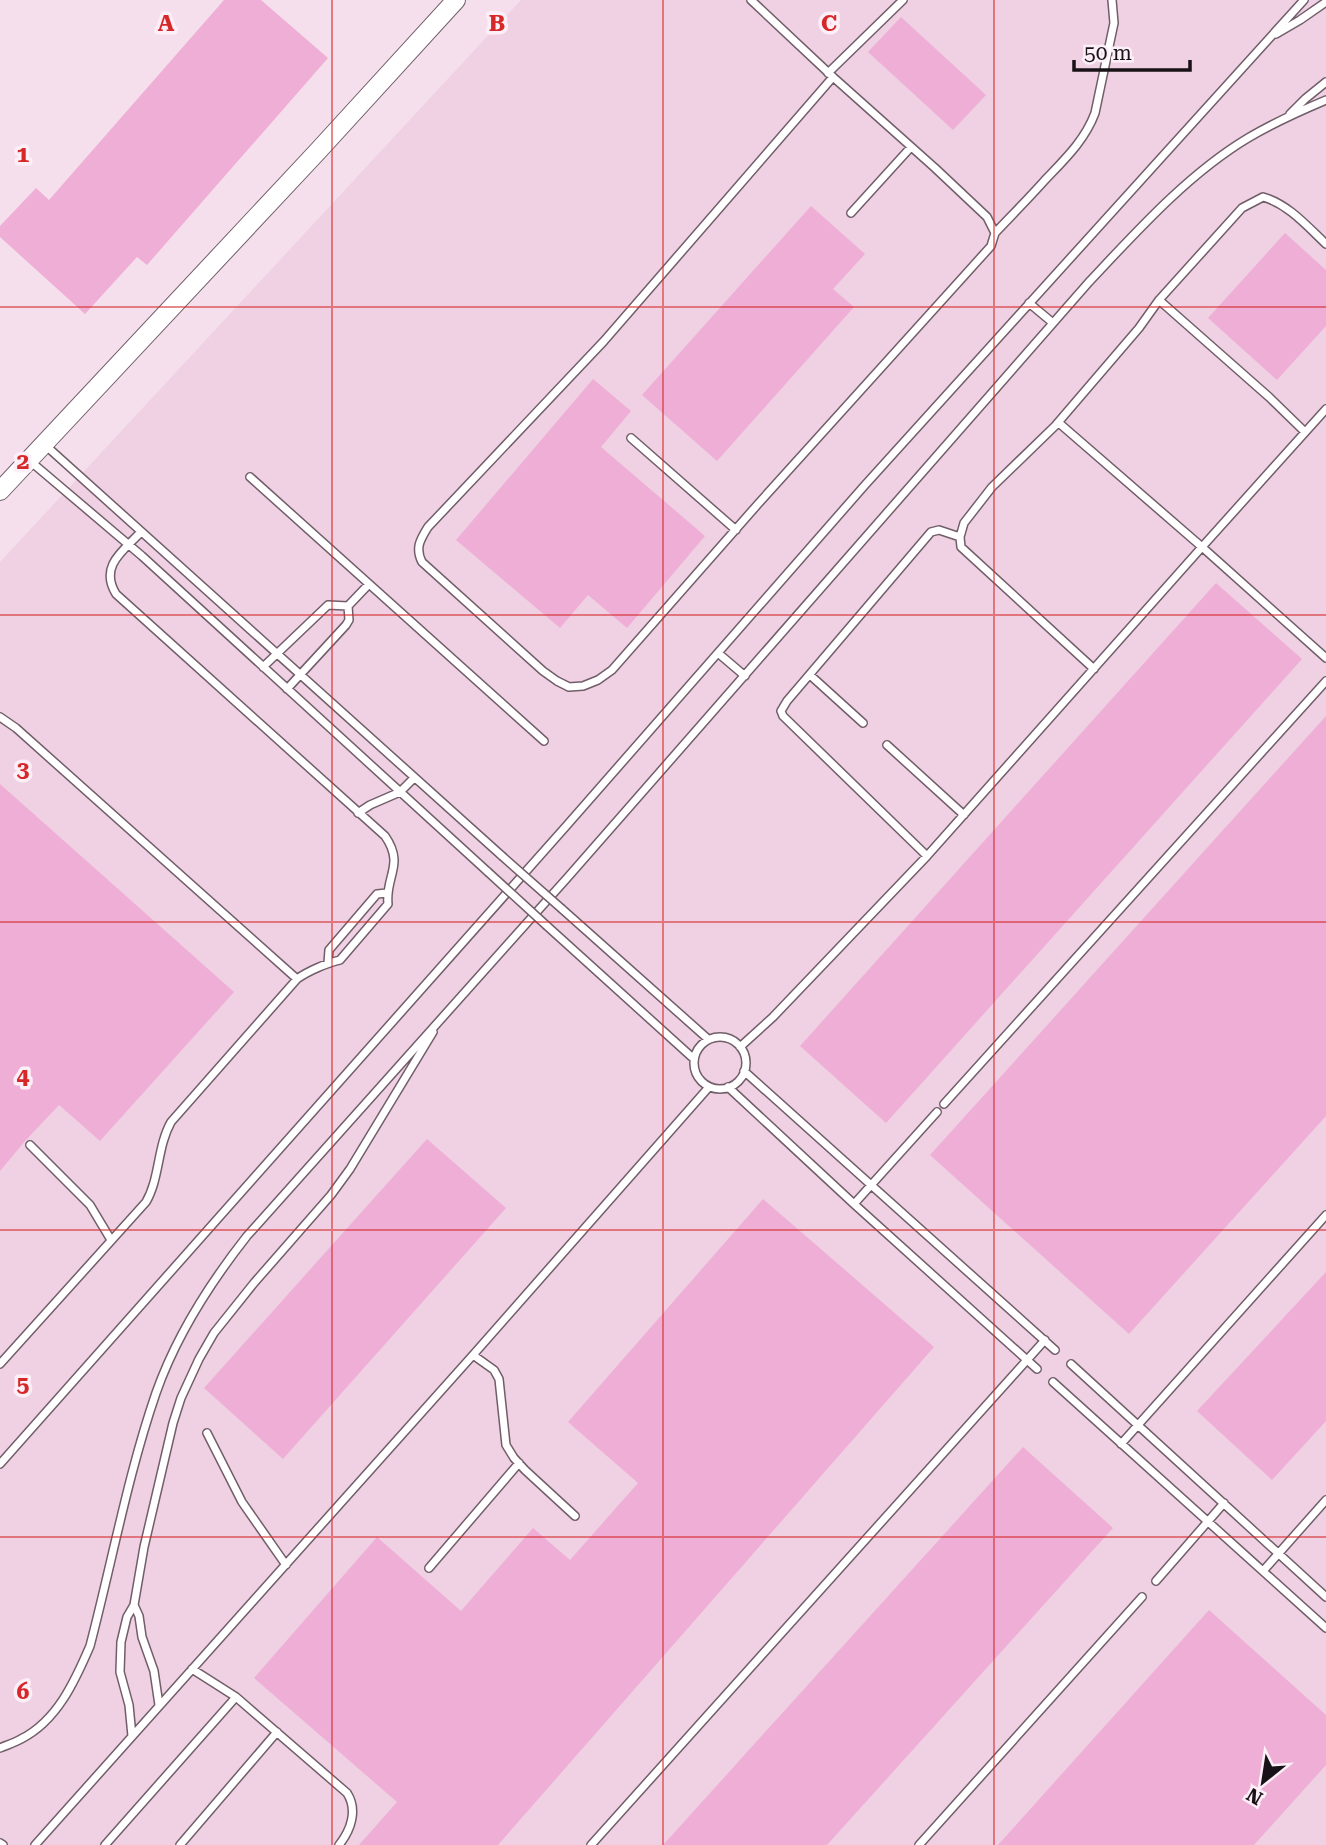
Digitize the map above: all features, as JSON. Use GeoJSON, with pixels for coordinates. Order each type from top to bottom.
{"type":"FeatureCollection","features":[{"type":"Feature","properties":{"kind":"street"},"geometry":{"type":"LineString","coordinates":[[0,491],[456,0]]}},
{"type":"Feature","properties":{"kind":"lane"},"geometry":{"type":"LineString","coordinates":[[751,0],[986,217],[995,233]]}},
{"type":"Feature","properties":{"kind":"lane"},"geometry":{"type":"LineString","coordinates":[[902,0],[831,75],[604,341],[429,527],[418,547],[422,562],[543,671],[569,687],[583,686],[612,670],[685,585],[974,266],[991,246],[995,233],[1065,159],[1090,126],[1095,113],[1114,23],[1112,0]]}},
{"type":"Feature","properties":{"kind":"lane"},"geometry":{"type":"LineString","coordinates":[[0,1464],[865,485],[1304,0]]}},
{"type":"Feature","properties":{"kind":"lane"},"geometry":{"type":"LineString","coordinates":[[1269,38],[1326,2]]}},
{"type":"Feature","properties":{"kind":"lane"},"geometry":{"type":"LineString","coordinates":[[1287,118],[1326,82]]}},
{"type":"Feature","properties":{"kind":"lane"},"geometry":{"type":"LineString","coordinates":[[0,1748],[23,1738],[44,1721],[61,1703],[80,1670],[90,1646],[132,1476],[157,1391],[185,1329],[207,1291],[247,1236],[1123,246],[1181,189],[1247,139],[1326,100]]}},
{"type":"Feature","properties":{"kind":"lane"},"geometry":{"type":"LineString","coordinates":[[850,213],[911,147]]}},
{"type":"Feature","properties":{"kind":"lane"},"geometry":{"type":"LineString","coordinates":[[1094,669],[961,547],[960,537],[964,523],[992,487],[1059,422],[1139,328],[1159,300],[1242,208],[1263,197],[1274,200],[1326,244]]}},
{"type":"Feature","properties":{"kind":"lane"},"geometry":{"type":"LineString","coordinates":[[1159,300],[1305,432]]}},
{"type":"Feature","properties":{"kind":"lane"},"geometry":{"type":"LineString","coordinates":[[1029,303],[1053,323]]}},
{"type":"Feature","properties":{"kind":"lane"},"geometry":{"type":"LineString","coordinates":[[740,1046],[773,1017],[927,856],[1326,409]]}},
{"type":"Feature","properties":{"kind":"lane"},"geometry":{"type":"LineString","coordinates":[[1059,422],[1326,658]]}},
{"type":"Feature","properties":{"kind":"lane"},"geometry":{"type":"LineString","coordinates":[[631,439],[736,530]]}},
{"type":"Feature","properties":{"kind":"lane"},"geometry":{"type":"LineString","coordinates":[[44,444],[708,1039]]}},
{"type":"Feature","properties":{"kind":"lane"},"geometry":{"type":"LineString","coordinates":[[29,460],[128,545],[694,1059]]}},
{"type":"Feature","properties":{"kind":"lane"},"geometry":{"type":"LineString","coordinates":[[250,477],[544,741]]}},
{"type":"Feature","properties":{"kind":"lane"},"geometry":{"type":"LineString","coordinates":[[927,856],[781,712],[931,532],[939,530],[960,537]]}},
{"type":"Feature","properties":{"kind":"lane"},"geometry":{"type":"LineString","coordinates":[[0,1364],[146,1202],[152,1192],[166,1131],[172,1122],[297,979],[328,963],[340,960],[388,904],[387,894],[395,863],[393,848],[384,836],[116,594],[110,576],[114,560],[141,532]]}},
{"type":"Feature","properties":{"kind":"lane"},"geometry":{"type":"LineString","coordinates":[[263,667],[328,606],[348,606],[369,584]]}},
{"type":"Feature","properties":{"kind":"lane"},"geometry":{"type":"LineString","coordinates":[[287,689],[346,625],[349,620],[348,606]]}},
{"type":"Feature","properties":{"kind":"lane"},"geometry":{"type":"LineString","coordinates":[[718,653],[745,676]]}},
{"type":"Feature","properties":{"kind":"lane"},"geometry":{"type":"LineString","coordinates":[[810,676],[863,723]]}},
{"type":"Feature","properties":{"kind":"lane"},"geometry":{"type":"LineString","coordinates":[[944,1104],[1326,681]]}},
{"type":"Feature","properties":{"kind":"lane"},"geometry":{"type":"LineString","coordinates":[[0,717],[16,728],[297,979]]}},
{"type":"Feature","properties":{"kind":"lane"},"geometry":{"type":"LineString","coordinates":[[887,745],[964,815]]}},
{"type":"Feature","properties":{"kind":"lane"},"geometry":{"type":"LineString","coordinates":[[358,813],[400,792],[414,778]]}},
{"type":"Feature","properties":{"kind":"lane"},"geometry":{"type":"LineString","coordinates":[[328,963],[329,950],[377,894],[387,894]]}},
{"type":"Feature","properties":{"kind":"lane"},"geometry":{"type":"LineString","coordinates":[[132,1736],[129,1705],[120,1672],[120,1656],[127,1617],[134,1605],[144,1548],[181,1398],[199,1359],[225,1317],[331,1195],[357,1157],[438,1022]]}},
{"type":"Feature","properties":{"kind":"lane"},"geometry":{"type":"LineString","coordinates":[[725,1038],[740,1046],[746,1063],[741,1079],[734,1085],[718,1089],[709,1087],[697,1076],[694,1068],[696,1051],[708,1039],[725,1038]]}},
{"type":"Feature","properties":{"kind":"lane"},"geometry":{"type":"LineString","coordinates":[[744,1071],[1055,1350]]}},
{"type":"Feature","properties":{"kind":"lane"},"geometry":{"type":"LineString","coordinates":[[35,1845],[709,1087]]}},
{"type":"Feature","properties":{"kind":"lane"},"geometry":{"type":"LineString","coordinates":[[728,1087],[1037,1369]]}},
{"type":"Feature","properties":{"kind":"lane"},"geometry":{"type":"LineString","coordinates":[[854,1204],[937,1112]]}},
{"type":"Feature","properties":{"kind":"lane"},"geometry":{"type":"LineString","coordinates":[[30,1146],[90,1205],[111,1240]]}},
{"type":"Feature","properties":{"kind":"lane"},"geometry":{"type":"LineString","coordinates":[[1121,1444],[1326,1215]]}},
{"type":"Feature","properties":{"kind":"lane"},"geometry":{"type":"LineString","coordinates":[[591,1845],[1045,1340]]}},
{"type":"Feature","properties":{"kind":"lane"},"geometry":{"type":"LineString","coordinates":[[473,1355],[494,1370],[499,1379],[506,1445],[519,1463],[575,1516]]}},
{"type":"Feature","properties":{"kind":"lane"},"geometry":{"type":"LineString","coordinates":[[1071,1364],[1326,1597]]}},
{"type":"Feature","properties":{"kind":"lane"},"geometry":{"type":"LineString","coordinates":[[1053,1382],[1326,1628]]}},
{"type":"Feature","properties":{"kind":"lane"},"geometry":{"type":"LineString","coordinates":[[207,1433],[242,1502],[286,1565]]}},
{"type":"Feature","properties":{"kind":"lane"},"geometry":{"type":"LineString","coordinates":[[429,1567],[519,1463]]}},
{"type":"Feature","properties":{"kind":"lane"},"geometry":{"type":"LineString","coordinates":[[1263,1572],[1326,1500]]}},
{"type":"Feature","properties":{"kind":"lane"},"geometry":{"type":"LineString","coordinates":[[1156,1581],[1224,1503]]}},
{"type":"Feature","properties":{"kind":"lane"},"geometry":{"type":"LineString","coordinates":[[919,1845],[1142,1597]]}},
{"type":"Feature","properties":{"kind":"lane"},"geometry":{"type":"LineString","coordinates":[[134,1605],[154,1671],[159,1706]]}},
{"type":"Feature","properties":{"kind":"lane"},"geometry":{"type":"LineString","coordinates":[[192,1669],[236,1697],[347,1793],[353,1801],[352,1820],[339,1845]]}},
{"type":"Feature","properties":{"kind":"lane"},"geometry":{"type":"LineString","coordinates":[[105,1845],[236,1697]]}},
{"type":"Feature","properties":{"kind":"lane"},"geometry":{"type":"LineString","coordinates":[[180,1845],[277,1732]]}},
{"type":"Feature","properties":{"kind":"shaded area"},"geometry":{"type":"Polygon","coordinates":[[[521,0],[1326,0],[1326,1845],[0,1845],[0,562],[521,0]]]}},
{"type":"Feature","properties":{"kind":"building"},"geometry":{"type":"Polygon","coordinates":[[[224,0],[261,0],[328,58],[147,265],[137,257],[85,314],[0,237],[0,226],[36,188],[49,200],[224,0]]]}},
{"type":"Feature","properties":{"kind":"building"},"geometry":{"type":"Polygon","coordinates":[[[901,17],[986,95],[953,130],[868,52],[901,17]]]}},
{"type":"Feature","properties":{"kind":"building"},"geometry":{"type":"Polygon","coordinates":[[[811,206],[865,254],[833,289],[854,307],[717,461],[642,395],[811,206]]]}},
{"type":"Feature","properties":{"kind":"building"},"geometry":{"type":"Polygon","coordinates":[[[1285,233],[1326,270],[1326,326],[1277,380],[1208,318],[1285,233]]]}},
{"type":"Feature","properties":{"kind":"building"},"geometry":{"type":"Polygon","coordinates":[[[593,379],[631,411],[601,447],[705,536],[627,628],[588,595],[560,628],[456,540],[593,379]]]}},
{"type":"Feature","properties":{"kind":"building"},"geometry":{"type":"Polygon","coordinates":[[[1216,583],[1302,659],[886,1123],[800,1046],[1216,583]]]}},
{"type":"Feature","properties":{"kind":"building"},"geometry":{"type":"Polygon","coordinates":[[[1326,716],[1326,1116],[1129,1334],[930,1155],[1326,716]]]}},
{"type":"Feature","properties":{"kind":"building"},"geometry":{"type":"Polygon","coordinates":[[[0,784],[234,992],[100,1141],[59,1105],[0,1171],[0,784]]]}},
{"type":"Feature","properties":{"kind":"building"},"geometry":{"type":"Polygon","coordinates":[[[427,1139],[506,1208],[283,1459],[204,1388],[427,1139]]]}},
{"type":"Feature","properties":{"kind":"building"},"geometry":{"type":"Polygon","coordinates":[[[763,1199],[934,1347],[498,1845],[359,1845],[397,1802],[254,1678],[377,1537],[461,1611],[533,1528],[570,1560],[638,1483],[568,1422],[763,1199]]]}},
{"type":"Feature","properties":{"kind":"building"},"geometry":{"type":"Polygon","coordinates":[[[1326,1272],[1326,1421],[1272,1480],[1197,1411],[1326,1272]]]}},
{"type":"Feature","properties":{"kind":"building"},"geometry":{"type":"Polygon","coordinates":[[[1023,1447],[1113,1528],[827,1845],[663,1845],[1023,1447]]]}},
{"type":"Feature","properties":{"kind":"building"},"geometry":{"type":"Polygon","coordinates":[[[1209,1610],[1326,1715],[1326,1765],[1254,1845],[998,1845],[1209,1610]]]}}]}
